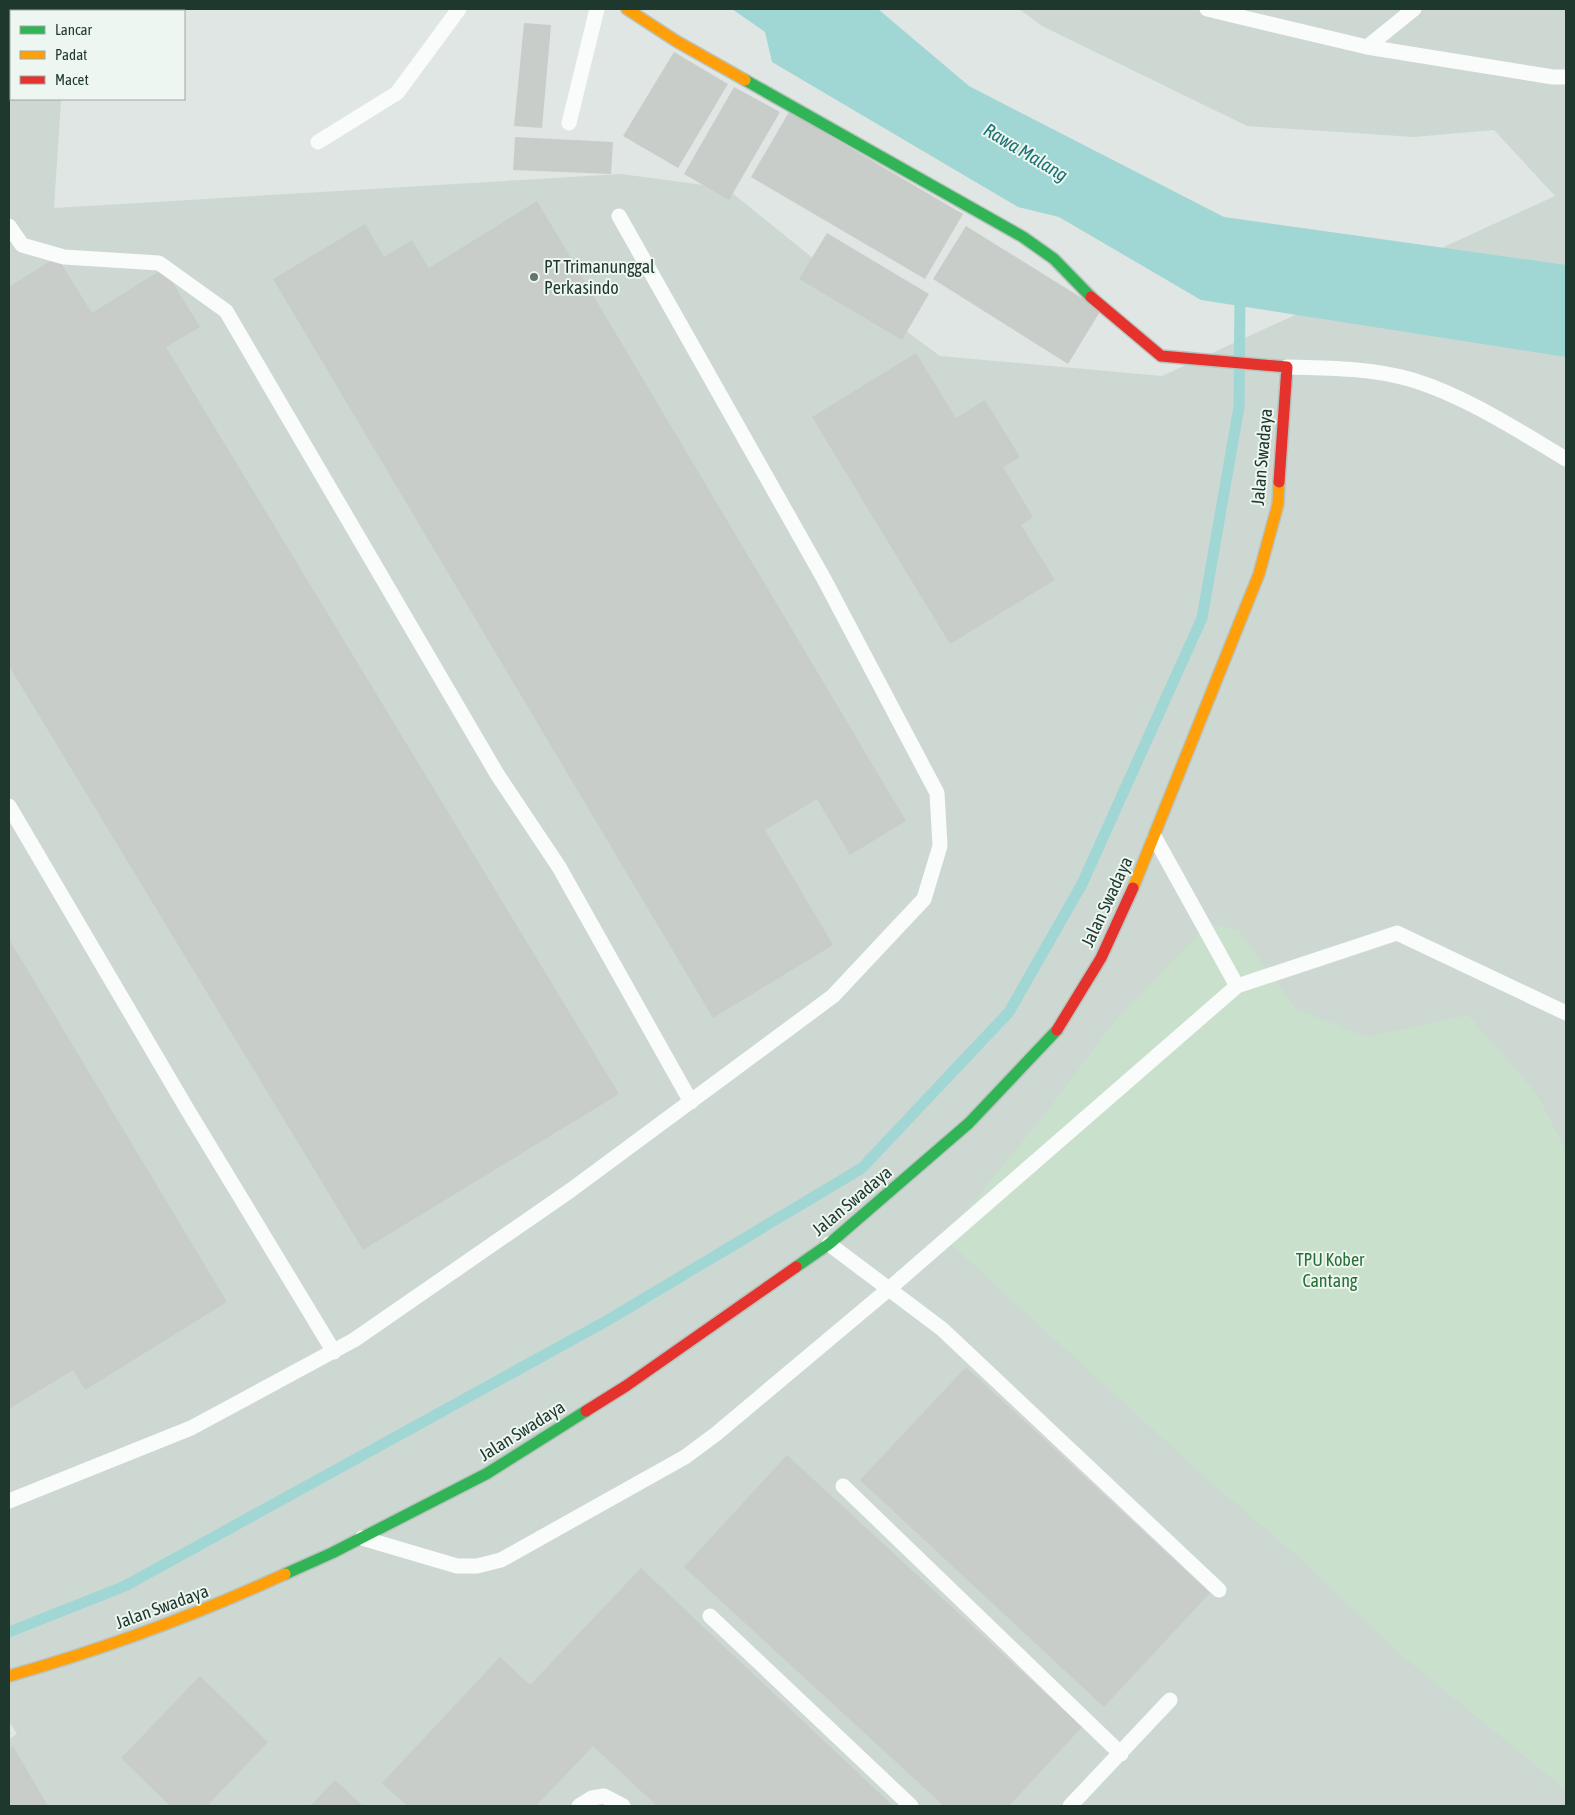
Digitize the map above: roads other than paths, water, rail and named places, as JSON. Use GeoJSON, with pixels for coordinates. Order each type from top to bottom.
{"type":"FeatureCollection","features":[{"type":"Feature","properties":{"kind":"street"},"geometry":{"type":"LineString","coordinates":[[627,9],[676,41],[1023,237],[1054,259],[1100,306],[1161,356],[1287,366]]}},
{"type":"Feature","properties":{"kind":"street","name":"Jalan Swadaya"},"geometry":{"type":"LineString","coordinates":[[9,1676],[82,1656],[218,1605],[362,1538],[486,1474],[618,1392],[829,1244],[969,1124],[1060,1025],[1101,958],[1155,838],[1259,574],[1278,504],[1287,366]]}},
{"type":"Feature","properties":{"kind":"lane"},"geometry":{"type":"LineString","coordinates":[[318,142],[397,92],[459,9]]}},
{"type":"Feature","properties":{"kind":"lane"},"geometry":{"type":"LineString","coordinates":[[570,123],[597,9]]}},
{"type":"Feature","properties":{"kind":"lane"},"geometry":{"type":"LineString","coordinates":[[1207,9],[1366,47],[1566,77]]}},
{"type":"Feature","properties":{"kind":"lane"},"geometry":{"type":"LineString","coordinates":[[1366,47],[1414,9]]}},
{"type":"Feature","properties":{"kind":"lane"},"geometry":{"type":"LineString","coordinates":[[9,1501],[191,1428],[354,1340],[563,1196],[833,996],[924,899],[940,846],[937,793],[824,579],[619,216]]}},
{"type":"Feature","properties":{"kind":"lane"},"geometry":{"type":"LineString","coordinates":[[9,226],[22,245],[64,257],[159,263],[226,311],[496,774],[559,867],[691,1102]]}},
{"type":"Feature","properties":{"kind":"lane"},"geometry":{"type":"LineString","coordinates":[[1287,366],[1362,370],[1409,379],[1508,424],[1566,459]]}},
{"type":"Feature","properties":{"kind":"lane"},"geometry":{"type":"LineString","coordinates":[[9,806],[187,1109],[334,1352]]}},
{"type":"Feature","properties":{"kind":"lane"},"geometry":{"type":"LineString","coordinates":[[1155,838],[1237,986]]}},
{"type":"Feature","properties":{"kind":"lane"},"geometry":{"type":"LineString","coordinates":[[362,1538],[457,1566],[477,1566],[500,1560],[685,1457],[716,1434],[890,1288],[1237,986],[1397,933],[1566,1014]]}},
{"type":"Feature","properties":{"kind":"lane"},"geometry":{"type":"LineString","coordinates":[[829,1244],[890,1288],[942,1329],[1219,1590]]}},
{"type":"Feature","properties":{"kind":"lane"},"geometry":{"type":"LineString","coordinates":[[843,1486],[1120,1754]]}},
{"type":"Feature","properties":{"kind":"lane"},"geometry":{"type":"LineString","coordinates":[[710,1616],[911,1806]]}},
{"type":"Feature","properties":{"kind":"lane"},"geometry":{"type":"LineString","coordinates":[[1070,1806],[1170,1700]]}},
{"type":"Feature","properties":{"kind":"lane"},"geometry":{"type":"LineString","coordinates":[[578,1806],[592,1798],[604,1796],[623,1806]]}},
{"type":"Feature","properties":{"kind":"water","name":"Rawa Malang"},"geometry":{"type":"Polygon","coordinates":[[[732,9],[878,9],[969,86],[1224,217],[1566,265],[1566,357],[1201,300],[1059,217],[1018,207],[772,62],[765,32],[732,9]]]}},
{"type":"Feature","properties":{"kind":"waterway"},"geometry":{"type":"LineString","coordinates":[[9,1632],[125,1586],[610,1319],[862,1168],[1009,1012],[1082,884],[1202,618],[1239,407],[1240,293]]}},
{"type":"Feature","properties":{"kind":"place","name":"PT Trimanunggal Perkasindo"},"geometry":{"type":"Point","coordinates":[534,277]}},
{"type":"Feature","properties":{"kind":"park label","name":"TPU Kober Cantang"},"geometry":{"type":"Point","coordinates":[1330,1270]}}]}
